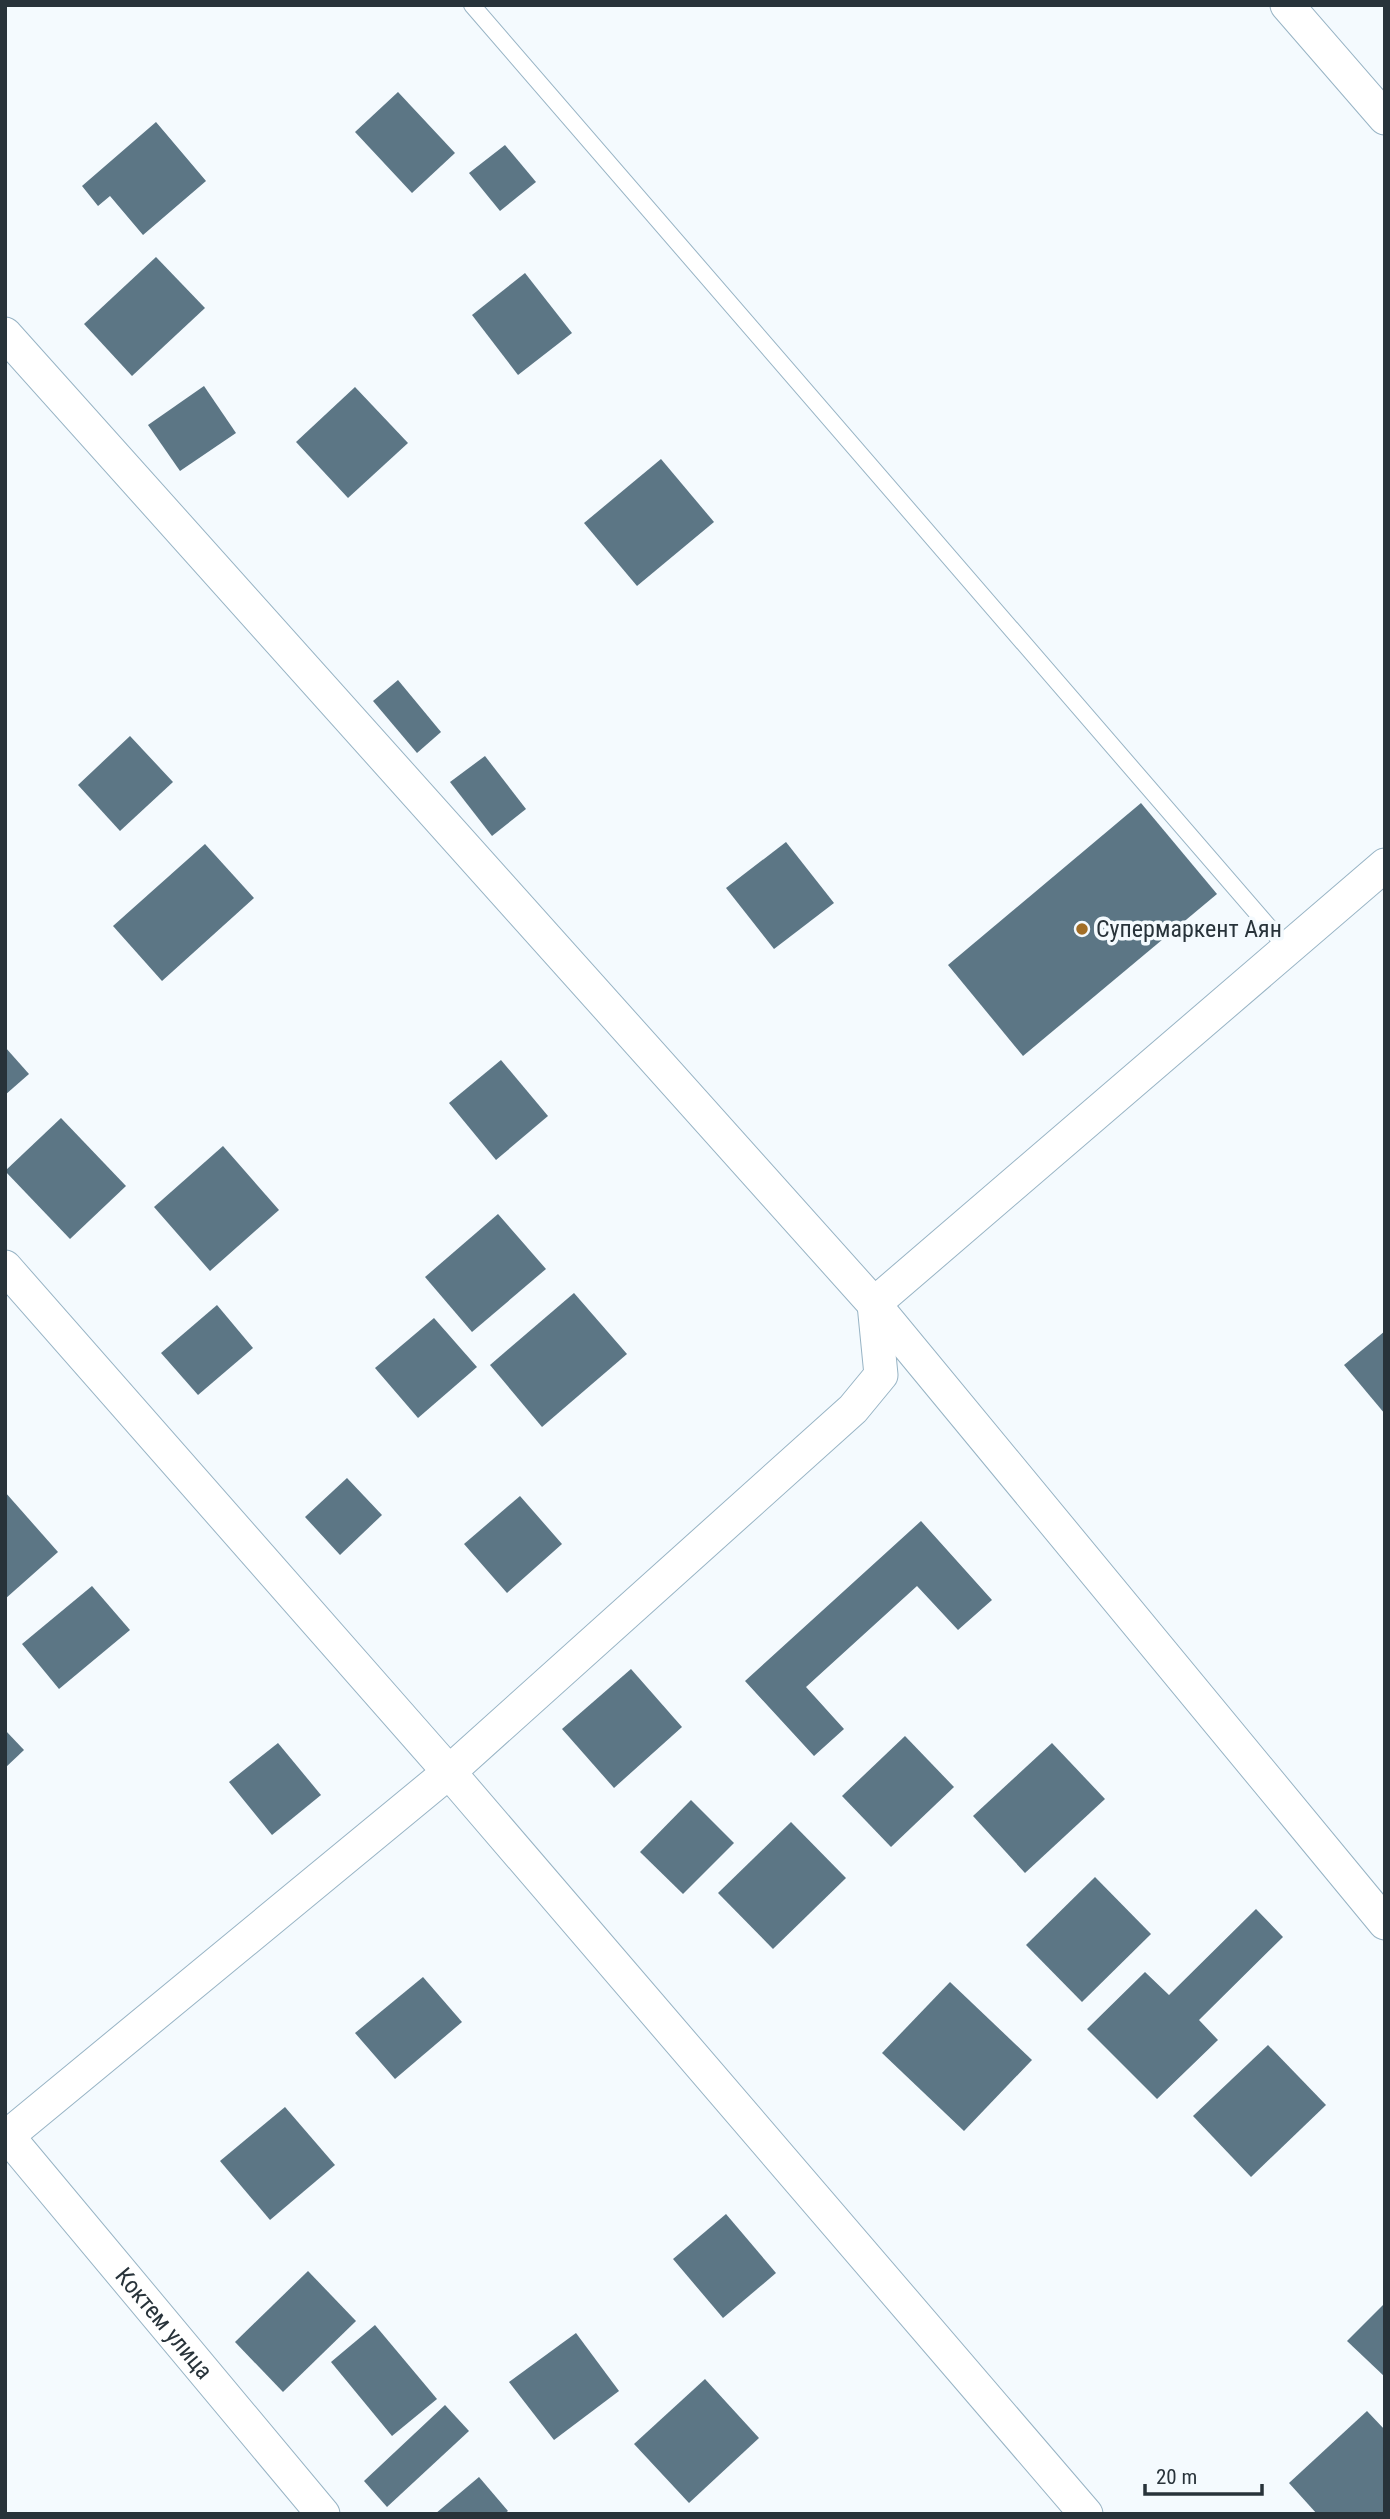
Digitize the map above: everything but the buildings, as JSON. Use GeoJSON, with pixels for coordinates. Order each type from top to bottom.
{"type":"FeatureCollection","features":[{"type":"Feature","properties":{"kind":"street"},"geometry":{"type":"LineString","coordinates":[[1287,5],[1385,118]]}},
{"type":"Feature","properties":{"kind":"street"},"geometry":{"type":"LineString","coordinates":[[5,334],[874,1304],[1385,1923]]}},
{"type":"Feature","properties":{"kind":"street"},"geometry":{"type":"LineString","coordinates":[[874,1304],[1385,865]]}},
{"type":"Feature","properties":{"kind":"street"},"geometry":{"type":"LineString","coordinates":[[5,1267],[449,1772],[1086,2514]]}},
{"type":"Feature","properties":{"kind":"street"},"geometry":{"type":"LineString","coordinates":[[6,2136],[449,1772],[853,1409],[881,1375],[874,1304]]}},
{"type":"Feature","properties":{"kind":"street","name":"Коктем улица"},"geometry":{"type":"LineString","coordinates":[[6,2136],[323,2514]]}},
{"type":"Feature","properties":{"kind":"lane"},"geometry":{"type":"LineString","coordinates":[[472,5],[1288,949]]}},
{"type":"Feature","properties":{"kind":"place","name":"Супермаркент Аян"},"geometry":{"type":"Point","coordinates":[1082,929]}}]}
